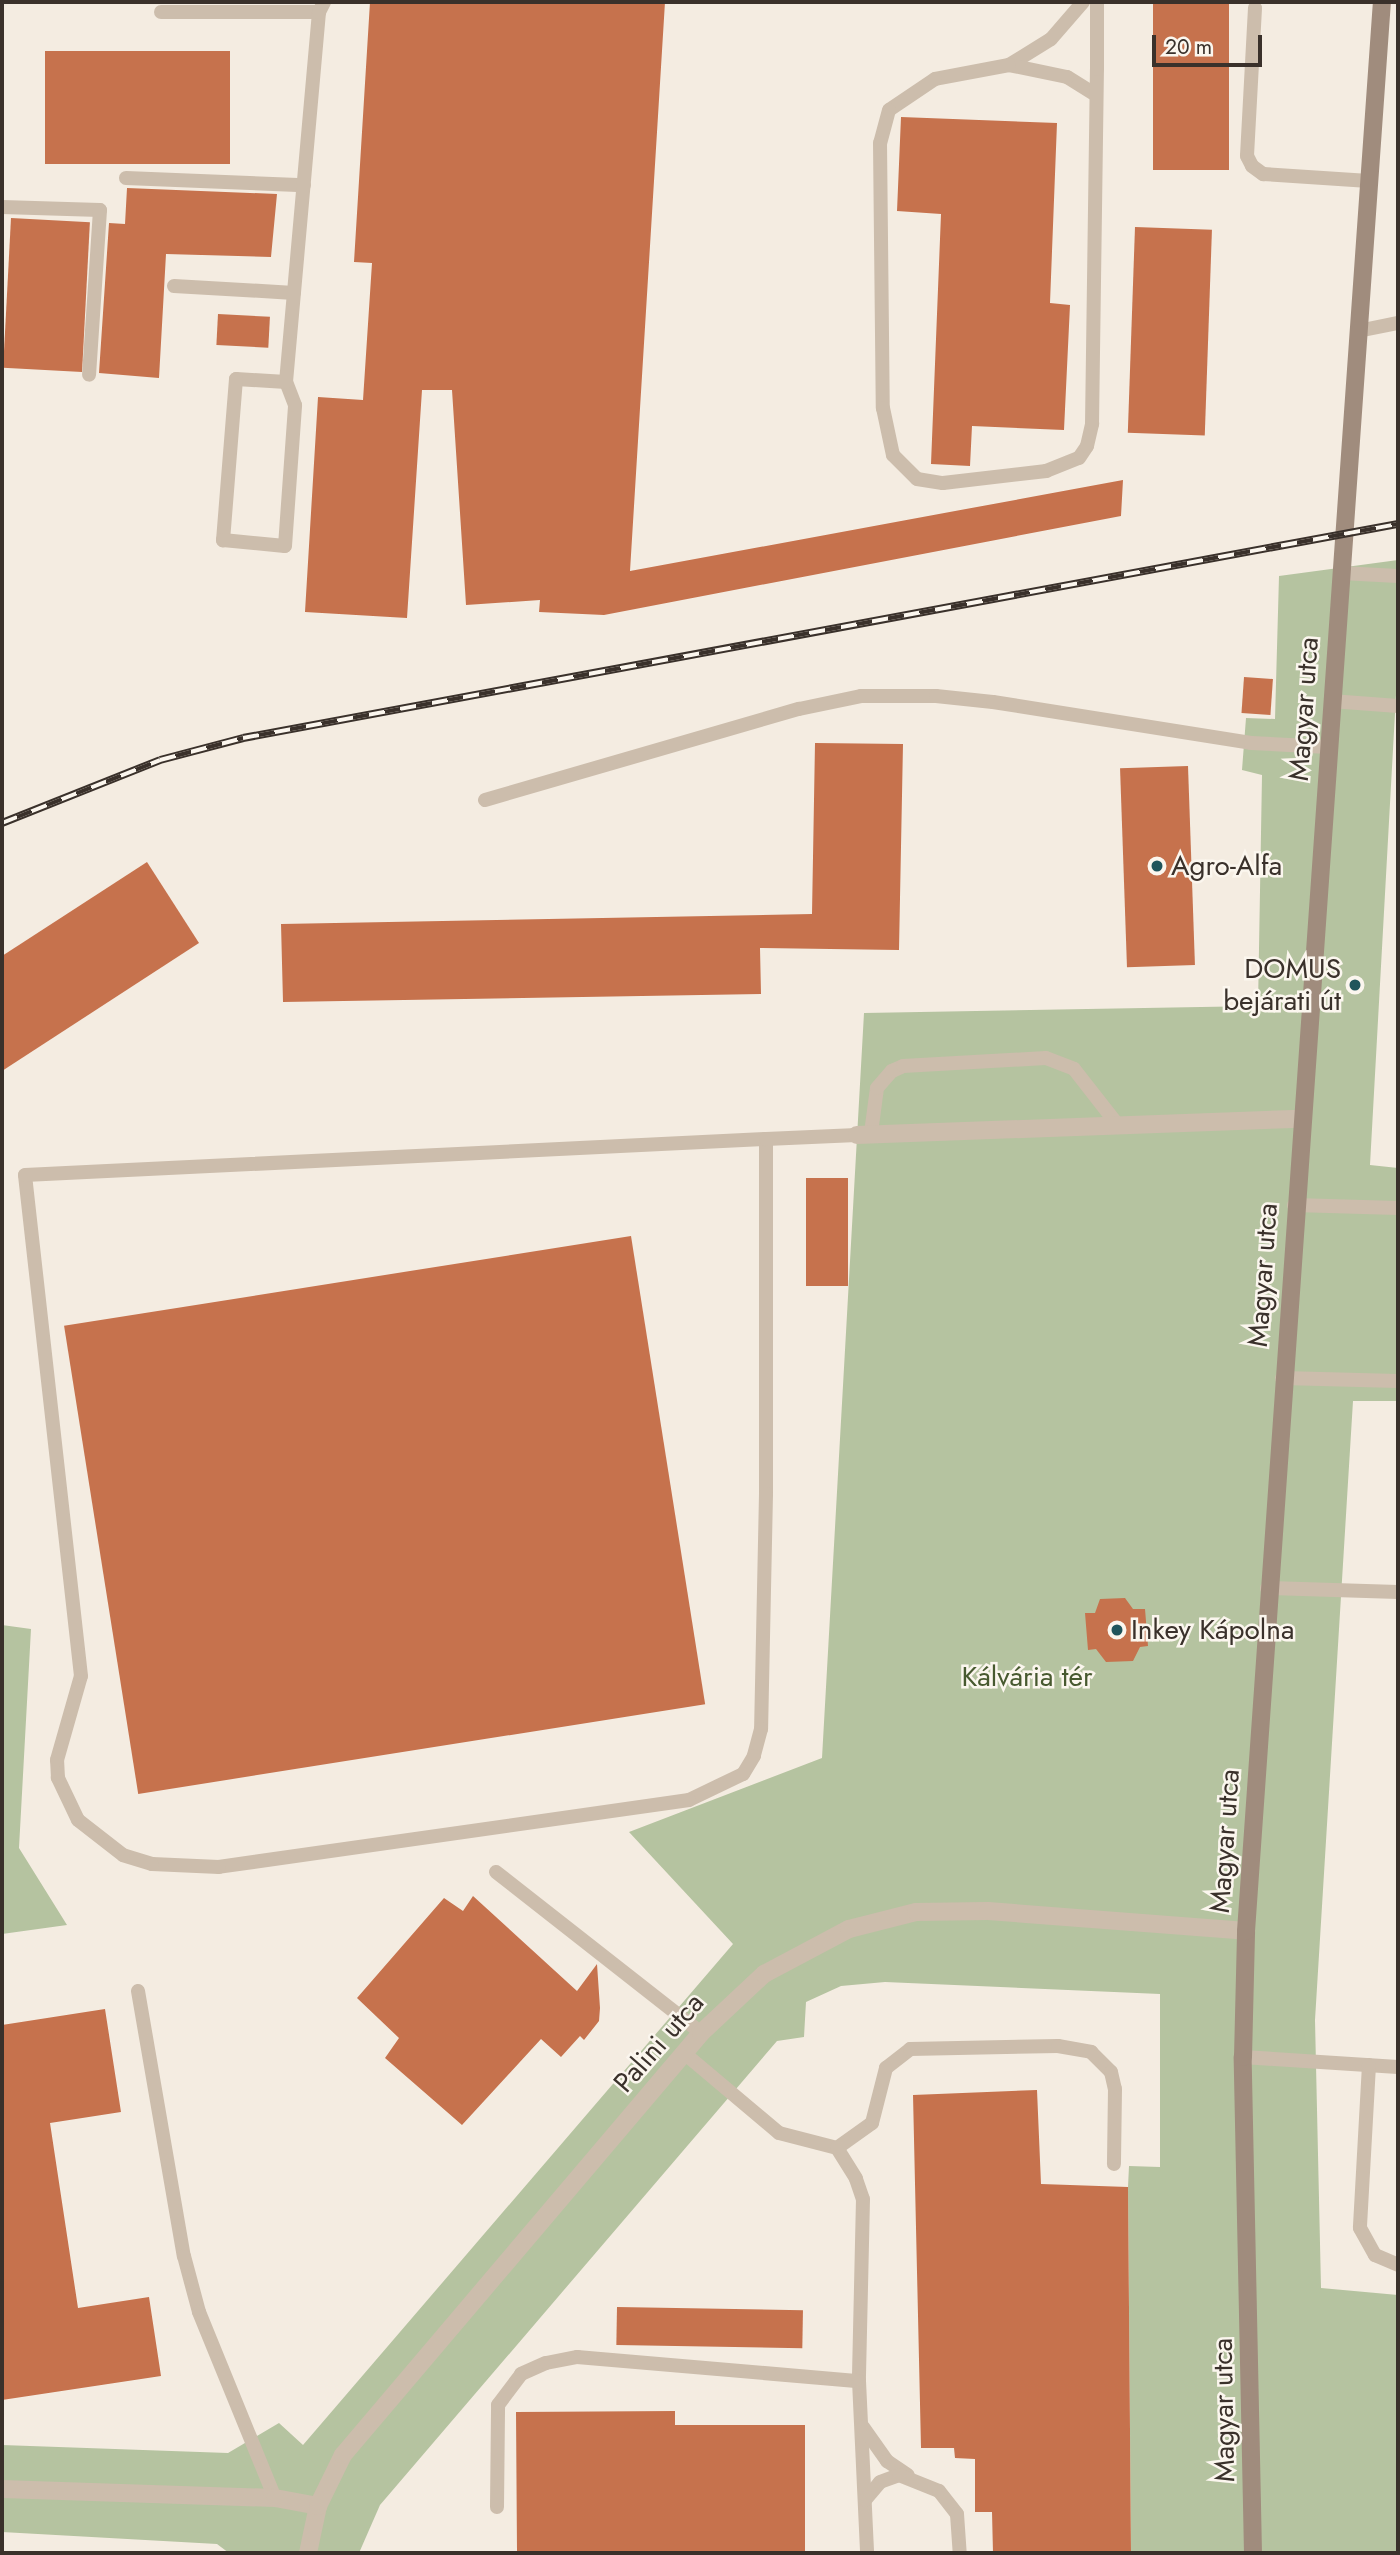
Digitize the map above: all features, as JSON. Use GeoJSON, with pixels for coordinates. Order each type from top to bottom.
{"type":"FeatureCollection","features":[{"type":"Feature","properties":{"kind":"main road","name":"Magyar utca"},"geometry":{"type":"LineString","coordinates":[[1252,2553],[1243,2057],[1246,1931],[1294,1205],[1382,2]]}},
{"type":"Feature","properties":{"kind":"street"},"geometry":{"type":"LineString","coordinates":[[864,1134],[1301,1119]]}},
{"type":"Feature","properties":{"kind":"street","name":"Palini utca"},"geometry":{"type":"LineString","coordinates":[[309,2551],[318,2506],[343,2455],[701,2033],[764,1973],[877,1918],[916,1912],[988,1910],[1246,1931]]}},
{"type":"Feature","properties":{"kind":"street"},"geometry":{"type":"LineString","coordinates":[[2,2489],[275,2498],[318,2506]]}},
{"type":"Feature","properties":{"kind":"lane"},"geometry":{"type":"LineString","coordinates":[[1083,2],[1051,39],[1009,65],[935,79],[889,110],[883,127],[883,408],[893,455],[916,480],[943,483],[1046,471],[1079,458],[1087,446],[1092,424],[1097,2]]}},
{"type":"Feature","properties":{"kind":"lane"},"geometry":{"type":"LineString","coordinates":[[161,12],[322,7],[286,382],[295,405],[285,546],[223,540],[236,379],[286,382]]}},
{"type":"Feature","properties":{"kind":"lane"},"geometry":{"type":"LineString","coordinates":[[1255,8],[1247,156],[1252,166],[1263,174],[1369,181]]}},
{"type":"Feature","properties":{"kind":"lane"},"geometry":{"type":"LineString","coordinates":[[1009,65],[1067,77],[1096,95]]}},
{"type":"Feature","properties":{"kind":"lane"},"geometry":{"type":"LineString","coordinates":[[126,178],[304,185]]}},
{"type":"Feature","properties":{"kind":"lane"},"geometry":{"type":"LineString","coordinates":[[2,207],[100,211],[89,376]]}},
{"type":"Feature","properties":{"kind":"lane"},"geometry":{"type":"LineString","coordinates":[[174,286],[294,293]]}},
{"type":"Feature","properties":{"kind":"lane"},"geometry":{"type":"LineString","coordinates":[[1358,331],[1398,323]]}},
{"type":"Feature","properties":{"kind":"lane"},"geometry":{"type":"LineString","coordinates":[[1341,573],[1398,576]]}},
{"type":"Feature","properties":{"kind":"lane"},"geometry":{"type":"LineString","coordinates":[[485,800],[800,709],[861,696],[936,696],[993,702],[1251,744],[1328,747]]}},
{"type":"Feature","properties":{"kind":"lane"},"geometry":{"type":"LineString","coordinates":[[1331,701],[1398,706]]}},
{"type":"Feature","properties":{"kind":"lane"},"geometry":{"type":"LineString","coordinates":[[766,1139],[766,1494],[761,1729],[754,1756],[743,1773],[689,1800],[219,1867],[152,1864],[123,1855],[78,1820],[58,1778],[58,1760],[81,1676],[25,1175],[864,1134],[877,1088],[891,1071],[903,1066],[1046,1058],[1074,1069],[1117,1124]]}},
{"type":"Feature","properties":{"kind":"lane"},"geometry":{"type":"LineString","coordinates":[[1294,1205],[1398,1208]]}},
{"type":"Feature","properties":{"kind":"lane"},"geometry":{"type":"LineString","coordinates":[[1282,1378],[1398,1381]]}},
{"type":"Feature","properties":{"kind":"lane"},"geometry":{"type":"LineString","coordinates":[[1268,1588],[1398,1592]]}},
{"type":"Feature","properties":{"kind":"lane"},"geometry":{"type":"LineString","coordinates":[[496,1872],[701,2033]]}},
{"type":"Feature","properties":{"kind":"lane"},"geometry":{"type":"LineString","coordinates":[[138,1992],[184,2256],[199,2312],[275,2498]]}},
{"type":"Feature","properties":{"kind":"lane"},"geometry":{"type":"LineString","coordinates":[[837,2148],[872,2123],[886,2068],[910,2049],[1058,2046],[1091,2052],[1111,2072],[1115,2089],[1114,2164]]}},
{"type":"Feature","properties":{"kind":"lane"},"geometry":{"type":"LineString","coordinates":[[684,2053],[779,2133],[837,2148],[863,2199],[859,2381],[867,2553]]}},
{"type":"Feature","properties":{"kind":"lane"},"geometry":{"type":"LineString","coordinates":[[1243,2057],[1398,2067]]}},
{"type":"Feature","properties":{"kind":"lane"},"geometry":{"type":"LineString","coordinates":[[1369,2065],[1360,2228],[1375,2255],[1398,2265]]}},
{"type":"Feature","properties":{"kind":"lane"},"geometry":{"type":"LineString","coordinates":[[496,2507],[498,2404],[521,2374],[546,2362],[577,2357],[859,2381]]}},
{"type":"Feature","properties":{"kind":"lane"},"geometry":{"type":"LineString","coordinates":[[861,2424],[887,2461],[950,2502],[957,2514],[960,2553]]}},
{"type":"Feature","properties":{"kind":"lane"},"geometry":{"type":"LineString","coordinates":[[865,2500],[890,2477],[913,2477]]}},
{"type":"Feature","properties":{"kind":"green space","name":"Kálvária tér"},"geometry":{"type":"Polygon","coordinates":[[[1398,560],[1398,659],[1370,1165],[1398,1168],[1398,1401],[1353,1401],[1315,2020],[1321,2288],[1398,2295],[1398,2553],[1131,2553],[1129,2166],[1160,2167],[1160,1994],[885,1982],[841,1986],[806,2002],[804,2037],[777,2041],[380,2505],[359,2553],[229,2553],[217,2544],[2,2532],[2,2445],[228,2453],[279,2423],[303,2445],[733,1944],[629,1832],[822,1758],[864,1013],[1258,1006],[1262,775],[1242,770],[1246,718],[1275,719],[1279,576],[1398,560]]]}},
{"type":"Feature","properties":{"kind":"green space"},"geometry":{"type":"Polygon","coordinates":[[[2,1625],[31,1629],[19,1848],[67,1925],[2,1934],[2,1625]]]}},
{"type":"Feature","properties":{"kind":"building"},"geometry":{"type":"Polygon","coordinates":[[[370,2],[665,2],[630,571],[1123,480],[1121,516],[604,615],[539,612],[540,600],[466,605],[452,390],[422,390],[407,618],[305,612],[318,397],[363,400],[372,263],[354,262],[370,2]]]}},
{"type":"Feature","properties":{"kind":"building"},"geometry":{"type":"Polygon","coordinates":[[[1153,2],[1229,2],[1229,170],[1153,170],[1153,2]]]}},
{"type":"Feature","properties":{"kind":"building"},"geometry":{"type":"Polygon","coordinates":[[[45,51],[230,51],[230,164],[45,164],[45,51]]]}},
{"type":"Feature","properties":{"kind":"building"},"geometry":{"type":"Polygon","coordinates":[[[901,117],[1057,123],[1050,303],[1070,305],[1064,430],[972,426],[970,466],[931,464],[941,214],[897,211],[901,117]]]}},
{"type":"Feature","properties":{"kind":"building"},"geometry":{"type":"Polygon","coordinates":[[[127,188],[277,194],[271,257],[166,254],[159,378],[99,373],[109,223],[125,224],[127,188]]]}},
{"type":"Feature","properties":{"kind":"building"},"geometry":{"type":"Polygon","coordinates":[[[11,218],[90,222],[82,372],[3,368],[11,218]]]}},
{"type":"Feature","properties":{"kind":"building"},"geometry":{"type":"Polygon","coordinates":[[[1135,227],[1212,230],[1205,436],[1128,433],[1135,227]]]}},
{"type":"Feature","properties":{"kind":"building"},"geometry":{"type":"Polygon","coordinates":[[[218,314],[270,317],[268,348],[216,345],[218,314]]]}},
{"type":"Feature","properties":{"kind":"building"},"geometry":{"type":"Polygon","coordinates":[[[1244,677],[1273,679],[1270,715],[1241,713],[1244,677]]]}},
{"type":"Feature","properties":{"kind":"building"},"geometry":{"type":"Polygon","coordinates":[[[815,743],[903,744],[899,950],[760,948],[761,994],[283,1002],[281,924],[812,914],[815,743]]]}},
{"type":"Feature","properties":{"kind":"building","name":"Agro-Alfa"},"geometry":{"type":"Polygon","coordinates":[[[1188,766],[1195,965],[1127,967],[1120,768],[1188,766]]]}},
{"type":"Feature","properties":{"kind":"building"},"geometry":{"type":"Polygon","coordinates":[[[147,862],[199,943],[2,1071],[2,956],[147,862]]]}},
{"type":"Feature","properties":{"kind":"building"},"geometry":{"type":"Polygon","coordinates":[[[806,1178],[848,1178],[848,1286],[806,1286],[806,1178]]]}},
{"type":"Feature","properties":{"kind":"building"},"geometry":{"type":"Polygon","coordinates":[[[631,1236],[705,1704],[138,1794],[64,1326],[631,1236]]]}},
{"type":"Feature","properties":{"kind":"building","name":"Inkey Kápolna"},"geometry":{"type":"Polygon","coordinates":[[[1125,1598],[1133,1609],[1145,1609],[1148,1646],[1140,1647],[1133,1661],[1106,1662],[1096,1649],[1088,1650],[1085,1613],[1095,1613],[1100,1599],[1125,1598]]]}},
{"type":"Feature","properties":{"kind":"building"},"geometry":{"type":"Polygon","coordinates":[[[473,1896],[577,1991],[597,1964],[600,2008],[599,2021],[584,2040],[580,2036],[561,2057],[541,2039],[462,2125],[385,2058],[399,2038],[357,1998],[444,1898],[463,1911],[473,1896]]]}},
{"type":"Feature","properties":{"kind":"building"},"geometry":{"type":"Polygon","coordinates":[[[105,2009],[121,2112],[50,2123],[78,2308],[149,2297],[161,2376],[2,2400],[2,2025],[105,2009]]]}},
{"type":"Feature","properties":{"kind":"building"},"geometry":{"type":"Polygon","coordinates":[[[1037,2090],[1041,2184],[1128,2187],[1131,2553],[993,2553],[992,2512],[975,2512],[975,2459],[955,2458],[954,2448],[921,2448],[913,2095],[1037,2090]]]}},
{"type":"Feature","properties":{"kind":"building"},"geometry":{"type":"Polygon","coordinates":[[[617,2307],[803,2310],[802,2348],[616,2345],[617,2307]]]}},
{"type":"Feature","properties":{"kind":"building"},"geometry":{"type":"Polygon","coordinates":[[[675,2411],[675,2425],[805,2425],[805,2553],[517,2553],[516,2412],[675,2411]]]}},
{"type":"Feature","properties":{"kind":"railway"},"geometry":{"type":"LineString","coordinates":[[2,823],[160,760],[243,738],[1398,524]]}},
{"type":"Feature","properties":{"kind":"place","name":"Agro-Alfa"},"geometry":{"type":"Point","coordinates":[1157,866]}},
{"type":"Feature","properties":{"kind":"place","name":"DOMUS bejárati út"},"geometry":{"type":"Point","coordinates":[1355,985]}},
{"type":"Feature","properties":{"kind":"place","name":"Inkey Kápolna"},"geometry":{"type":"Point","coordinates":[1117,1630]}}]}
